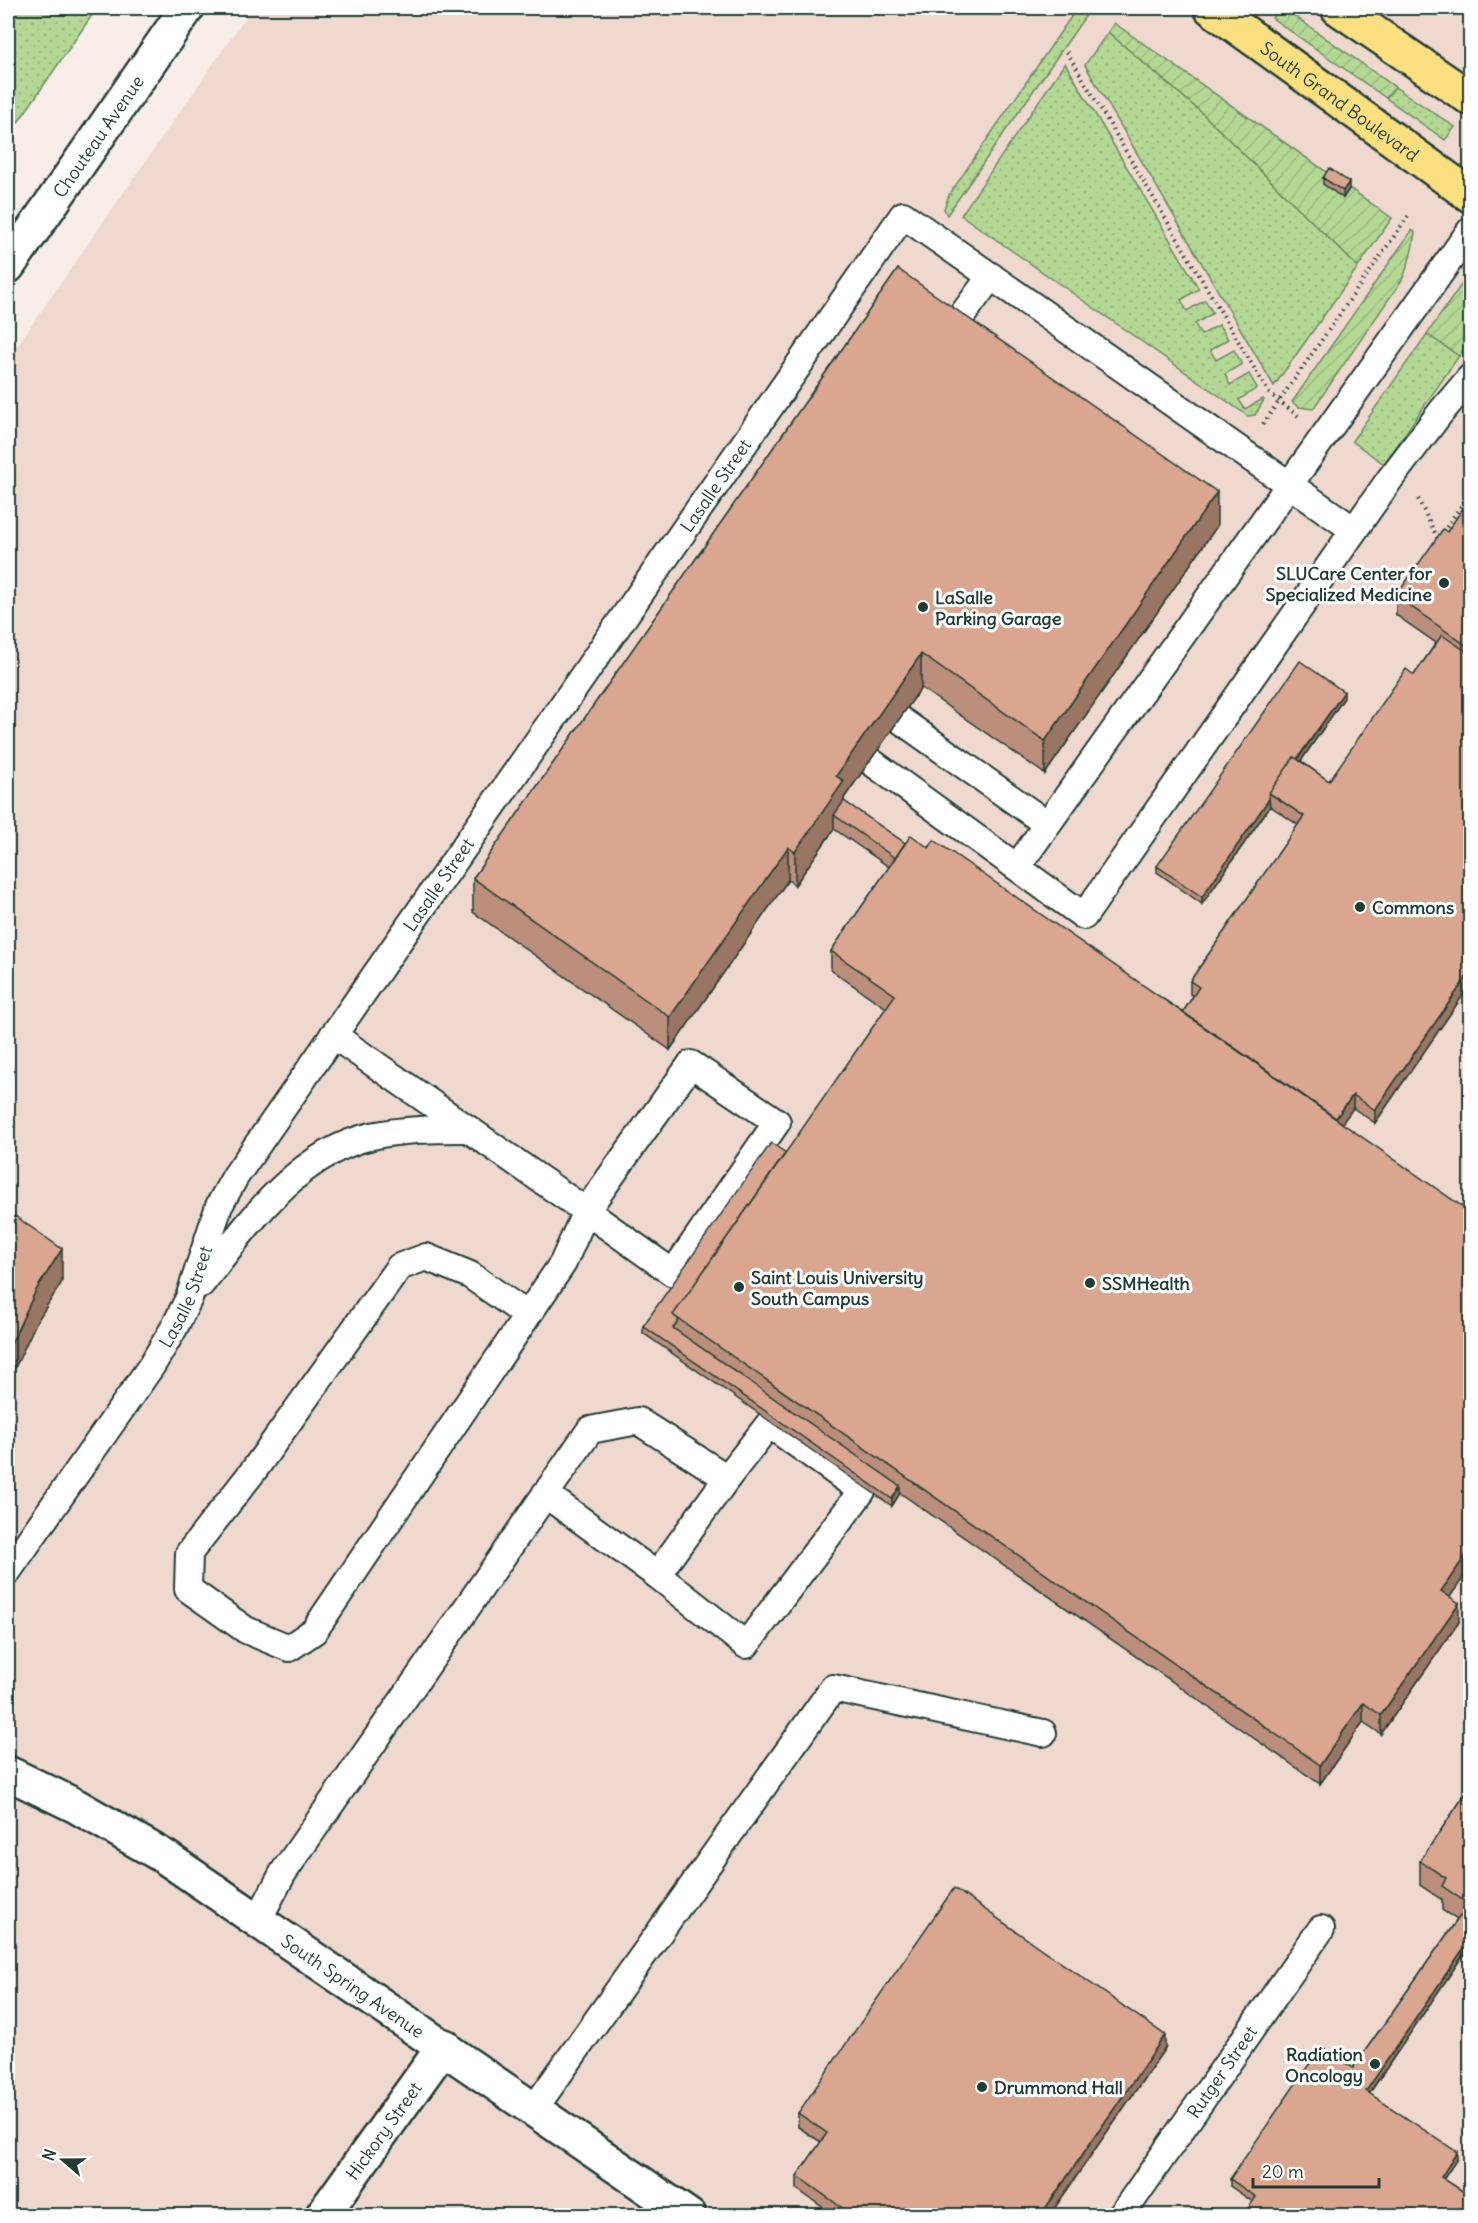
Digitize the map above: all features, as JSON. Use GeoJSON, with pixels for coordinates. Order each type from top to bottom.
{"type":"FeatureCollection","features":[{"type":"Feature","properties":{"kind":"main road","name":"South Grand Boulevard"},"geometry":{"type":"LineString","coordinates":[[1211,8],[1470,195]]}},
{"type":"Feature","properties":{"kind":"main road"},"geometry":{"type":"LineString","coordinates":[[1338,8],[1470,98]]}},
{"type":"Feature","properties":{"kind":"street","name":"Chouteau Avenue"},"geometry":{"type":"LineString","coordinates":[[8,266],[187,8]]}},
{"type":"Feature","properties":{"kind":"street","name":"South Spring Avenue"},"geometry":{"type":"LineString","coordinates":[[8,1773],[76,1806],[165,1857],[689,2216]]}},
{"type":"Feature","properties":{"kind":"street","name":"Hickory Street"},"geometry":{"type":"LineString","coordinates":[[322,2216],[444,2046]]}},
{"type":"Feature","properties":{"kind":"lane","name":"Lasalle Street"},"geometry":{"type":"LineString","coordinates":[[8,1571],[152,1365],[189,1298],[219,1206],[235,1177],[903,215],[991,276]]}},
{"type":"Feature","properties":{"kind":"lane"},"geometry":{"type":"LineString","coordinates":[[1017,867],[1470,231]]}},
{"type":"Feature","properties":{"kind":"lane"},"geometry":{"type":"LineString","coordinates":[[947,336],[991,276],[1354,530]]}},
{"type":"Feature","properties":{"kind":"lane"},"geometry":{"type":"LineString","coordinates":[[870,761],[1084,916],[1415,444],[1470,378]]}},
{"type":"Feature","properties":{"kind":"lane"},"geometry":{"type":"LineString","coordinates":[[899,719],[1047,824]]}},
{"type":"Feature","properties":{"kind":"lane"},"geometry":{"type":"LineString","coordinates":[[333,1035],[586,1211],[673,1273],[777,1122],[691,1064],[586,1211],[563,1263],[314,1631],[289,1648],[246,1630],[188,1590],[189,1553],[254,1470],[399,1267],[426,1257],[470,1275],[526,1315]]}},
{"type":"Feature","properties":{"kind":"lane"},"geometry":{"type":"LineString","coordinates":[[189,1298],[264,1207],[292,1179],[320,1159],[346,1145],[371,1136],[435,1128],[468,1130]]}},
{"type":"Feature","properties":{"kind":"lane"},"geometry":{"type":"LineString","coordinates":[[258,1920],[283,1873],[590,1430],[638,1421],[727,1478]]}},
{"type":"Feature","properties":{"kind":"lane"},"geometry":{"type":"LineString","coordinates":[[545,1494],[657,1575],[746,1645],[862,1491],[769,1424],[657,1575]]}},
{"type":"Feature","properties":{"kind":"lane"},"geometry":{"type":"LineString","coordinates":[[534,2109],[833,1688],[1043,1733]]}},
{"type":"Feature","properties":{"kind":"lane","name":"Rutger Street"},"geometry":{"type":"LineString","coordinates":[[1121,2216],[1321,1929]]}},
{"type":"Feature","properties":{"kind":"path"},"geometry":{"type":"LineString","coordinates":[[1067,51],[1269,393],[1306,421]]}},
{"type":"Feature","properties":{"kind":"path"},"geometry":{"type":"LineString","coordinates":[[1259,429],[1409,215]]}},
{"type":"Feature","properties":{"kind":"path"},"geometry":{"type":"LineString","coordinates":[[1409,492],[1418,498],[1438,539],[1470,493]]}},
{"type":"Feature","properties":{"kind":"shaded area","name":"Saint Louis University South Campus"},"geometry":{"type":"Polygon","coordinates":[[[252,8],[1470,8],[1470,2215],[8,2216],[8,359],[252,8]]]}},
{"type":"Feature","properties":{"kind":"green space"},"geometry":{"type":"Polygon","coordinates":[[[8,8],[97,8],[8,137],[8,8]]]}},
{"type":"Feature","properties":{"kind":"green space"},"geometry":{"type":"Polygon","coordinates":[[[1077,8],[1091,8],[947,215],[944,209],[949,195],[1077,8]]]}},
{"type":"Feature","properties":{"kind":"green space"},"geometry":{"type":"Polygon","coordinates":[[[1279,8],[1283,8],[1395,87],[1386,98],[1272,18],[1279,8]]]}},
{"type":"Feature","properties":{"kind":"green space"},"geometry":{"type":"Polygon","coordinates":[[[1114,23],[1392,218],[1358,267],[1201,112],[1108,32],[1114,23]]]}},
{"type":"Feature","properties":{"kind":"green space"},"geometry":{"type":"Polygon","coordinates":[[[1108,32],[1201,112],[1358,267],[1274,386],[1085,65],[1108,32]]]}},
{"type":"Feature","properties":{"kind":"green space"},"geometry":{"type":"Polygon","coordinates":[[[1065,63],[1199,289],[1181,300],[1187,311],[1205,300],[1213,313],[1195,324],[1201,335],[1219,325],[1228,339],[1210,350],[1216,360],[1234,350],[1242,364],[1225,374],[1230,385],[1249,374],[1257,388],[1239,400],[1245,409],[1264,400],[1255,415],[1248,416],[961,215],[1065,63]]]}},
{"type":"Feature","properties":{"kind":"green space"},"geometry":{"type":"Polygon","coordinates":[[[1395,87],[1455,127],[1445,140],[1386,98],[1395,87]]]}},
{"type":"Feature","properties":{"kind":"green space"},"geometry":{"type":"Polygon","coordinates":[[[1412,230],[1415,232],[1413,244],[1402,280],[1313,409],[1299,407],[1292,402],[1412,230]]]}},
{"type":"Feature","properties":{"kind":"green space"},"geometry":{"type":"Polygon","coordinates":[[[1470,272],[1470,340],[1459,356],[1427,334],[1470,272]]]}},
{"type":"Feature","properties":{"kind":"green space"},"geometry":{"type":"Polygon","coordinates":[[[1427,334],[1459,356],[1384,464],[1352,441],[1427,334]]]}},
{"type":"Feature","properties":{"kind":"building"},"geometry":{"type":"Polygon","coordinates":[[[1329,168],[1349,182],[1343,191],[1323,178],[1329,168]]]}},
{"type":"Feature","properties":{"kind":"building","name":"LaSalle Parking Garage"},"geometry":{"type":"Polygon","coordinates":[[[898,269],[1217,492],[1045,741],[921,654],[836,776],[844,781],[795,852],[788,847],[670,1017],[473,878],[898,269]]]}},
{"type":"Feature","properties":{"kind":"building","name":"SLUCare Center for Specialized Medicine"},"geometry":{"type":"Polygon","coordinates":[[[1470,498],[1470,648],[1396,596],[1443,529],[1447,532],[1470,498]]]}},
{"type":"Feature","properties":{"kind":"building","name":"Commons"},"geometry":{"type":"Polygon","coordinates":[[[1442,635],[1470,654],[1470,972],[1375,1110],[1353,1095],[1336,1118],[1183,1012],[1199,987],[1190,981],[1304,816],[1269,793],[1294,757],[1329,781],[1406,669],[1414,675],[1442,635]]]}},
{"type":"Feature","properties":{"kind":"building"},"geometry":{"type":"Polygon","coordinates":[[[1300,661],[1344,692],[1297,759],[1294,757],[1269,793],[1269,799],[1202,897],[1157,866],[1300,661]]]}},
{"type":"Feature","properties":{"kind":"building"},"geometry":{"type":"Polygon","coordinates":[[[844,801],[905,843],[895,858],[834,815],[844,801]]]}},
{"type":"Feature","properties":{"kind":"building","name":"SSMHealth"},"geometry":{"type":"Polygon","coordinates":[[[911,835],[929,848],[934,840],[1470,1212],[1470,1549],[1441,1591],[1459,1603],[1381,1715],[1363,1703],[1320,1765],[673,1315],[895,995],[831,951],[911,835]]]}},
{"type":"Feature","properties":{"kind":"building"},"geometry":{"type":"Polygon","coordinates":[[[771,1143],[786,1153],[673,1315],[679,1320],[673,1328],[900,1486],[892,1499],[643,1326],[771,1143]]]}},
{"type":"Feature","properties":{"kind":"building"},"geometry":{"type":"Polygon","coordinates":[[[8,1211],[62,1249],[36,1290],[8,1350],[8,1211]]]}},
{"type":"Feature","properties":{"kind":"building"},"geometry":{"type":"Polygon","coordinates":[[[1470,1787],[1470,1905],[1442,1886],[1446,1878],[1420,1861],[1470,1787]]]}},
{"type":"Feature","properties":{"kind":"building","name":"Drummond Hall"},"geometry":{"type":"Polygon","coordinates":[[[954,1888],[1165,2035],[1040,2216],[854,2216],[797,2176],[827,2133],[798,2113],[954,1888]]]}},
{"type":"Feature","properties":{"kind":"building","name":"Radiation Oncology"},"geometry":{"type":"Polygon","coordinates":[[[1460,1916],[1470,1923],[1470,1939],[1366,2091],[1457,2152],[1441,2177],[1470,2196],[1470,2201],[1460,2216],[1243,2216],[1256,2197],[1230,2179],[1321,2047],[1353,2068],[1460,1916]]]}},
{"type":"Feature","properties":{"kind":"place","name":"SLUCare Center for Specialized Medicine"},"geometry":{"type":"Point","coordinates":[1444,583]}},
{"type":"Feature","properties":{"kind":"place","name":"LaSalle Parking Garage"},"geometry":{"type":"Point","coordinates":[923,607]}},
{"type":"Feature","properties":{"kind":"place","name":"Commons"},"geometry":{"type":"Point","coordinates":[1360,907]}},
{"type":"Feature","properties":{"kind":"place","name":"SSMHealth"},"geometry":{"type":"Point","coordinates":[1090,1283]}},
{"type":"Feature","properties":{"kind":"place","name":"Saint Louis University South Campus"},"geometry":{"type":"Point","coordinates":[739,1287]}},
{"type":"Feature","properties":{"kind":"place","name":"Radiation Oncology"},"geometry":{"type":"Point","coordinates":[1375,2064]}},
{"type":"Feature","properties":{"kind":"place","name":"Drummond Hall"},"geometry":{"type":"Point","coordinates":[982,2087]}}]}
